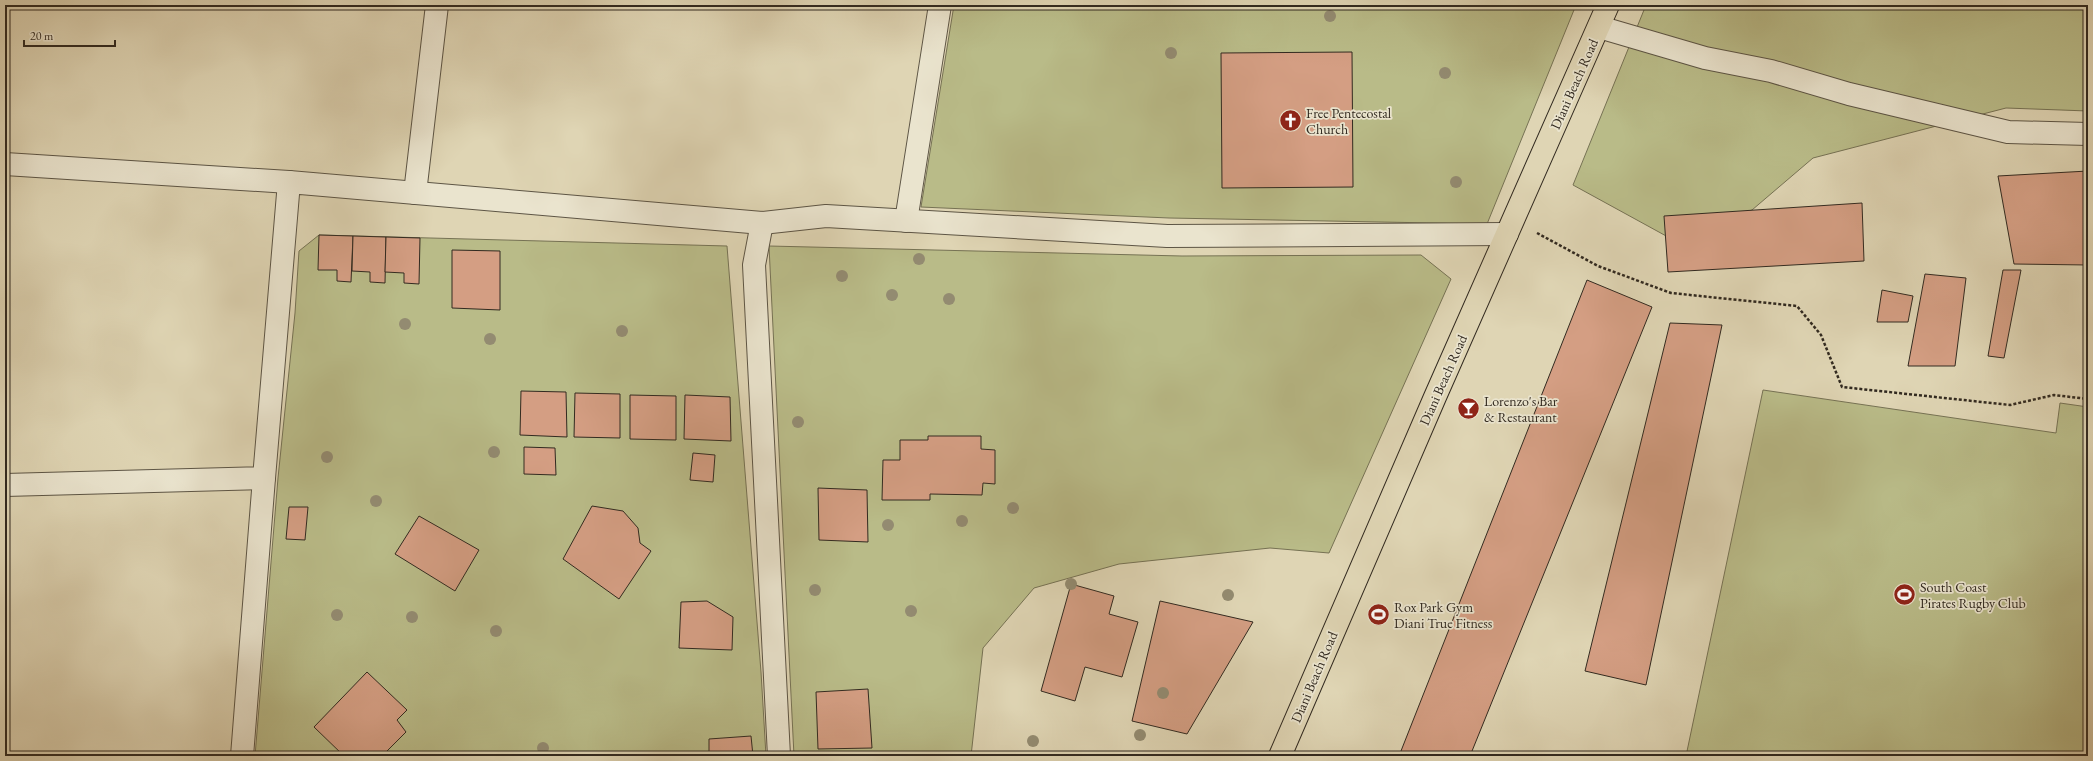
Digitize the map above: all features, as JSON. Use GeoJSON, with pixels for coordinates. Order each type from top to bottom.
{"type":"FeatureCollection","features":[{"type":"Feature","properties":{"kind":"main road","name":"Diani Beach Road"},"geometry":{"type":"LineString","coordinates":[[1280,756],[1608,5]]}},
{"type":"Feature","properties":{"kind":"street"},"geometry":{"type":"LineString","coordinates":[[415,193],[437,5]]}},
{"type":"Feature","properties":{"kind":"street"},"geometry":{"type":"LineString","coordinates":[[906,220],[940,5]]}},
{"type":"Feature","properties":{"kind":"street"},"geometry":{"type":"LineString","coordinates":[[1598,27],[1705,58],[1771,71],[1848,94],[2008,132],[2088,134]]}},
{"type":"Feature","properties":{"kind":"street"},"geometry":{"type":"LineString","coordinates":[[5,164],[289,182],[762,223],[826,216],[1167,236],[1510,227]]}},
{"type":"Feature","properties":{"kind":"street"},"geometry":{"type":"LineString","coordinates":[[242,756],[289,182]]}},
{"type":"Feature","properties":{"kind":"street"},"geometry":{"type":"LineString","coordinates":[[762,223],[754,265],[779,756]]}},
{"type":"Feature","properties":{"kind":"street"},"geometry":{"type":"LineString","coordinates":[[5,485],[264,478]]}},
{"type":"Feature","properties":{"kind":"path"},"geometry":{"type":"LineString","coordinates":[[1510,227],[1598,266],[1670,293],[1797,306],[1821,335],[1842,387],[2010,405],[2054,395],[2088,399]]}},
{"type":"Feature","properties":{"kind":"path"},"geometry":{"type":"LineString","coordinates":[[1695,756],[1701,752]]}},
{"type":"Feature","properties":{"kind":"green space"},"geometry":{"type":"Polygon","coordinates":[[[954,5],[1576,5],[1487,224],[1169,218],[921,207],[954,5]]]}},
{"type":"Feature","properties":{"kind":"green space"},"geometry":{"type":"Polygon","coordinates":[[[1646,5],[2088,5],[2088,111],[2006,108],[1813,158],[1752,210],[1668,237],[1573,185],[1646,5]]]}},
{"type":"Feature","properties":{"kind":"green space"},"geometry":{"type":"Polygon","coordinates":[[[319,235],[727,246],[761,672],[766,756],[255,756],[278,478],[295,313],[299,251],[319,235]]]}},
{"type":"Feature","properties":{"kind":"green space"},"geometry":{"type":"Polygon","coordinates":[[[769,246],[1182,256],[1421,255],[1451,279],[1329,553],[1270,548],[1119,564],[1034,588],[983,648],[971,756],[794,756],[769,246]]]}},
{"type":"Feature","properties":{"kind":"green space","name":"South Coast Pirates Rugby Club"},"geometry":{"type":"Polygon","coordinates":[[[1763,390],[2056,433],[2060,403],[2088,407],[2088,756],[1686,756],[1763,390]]]}},
{"type":"Feature","properties":{"kind":"building"},"geometry":{"type":"Polygon","coordinates":[[[1352,52],[1353,187],[1222,188],[1221,53],[1352,52]]]}},
{"type":"Feature","properties":{"kind":"building"},"geometry":{"type":"Polygon","coordinates":[[[2088,171],[2088,265],[2014,264],[1998,176],[2088,171]]]}},
{"type":"Feature","properties":{"kind":"building"},"geometry":{"type":"Polygon","coordinates":[[[1862,203],[1864,261],[1668,272],[1664,216],[1862,203]]]}},
{"type":"Feature","properties":{"kind":"building"},"geometry":{"type":"Polygon","coordinates":[[[319,235],[353,236],[351,282],[337,281],[337,270],[318,270],[319,235]]]}},
{"type":"Feature","properties":{"kind":"building"},"geometry":{"type":"Polygon","coordinates":[[[353,236],[386,237],[385,283],[370,282],[370,272],[352,271],[353,236]]]}},
{"type":"Feature","properties":{"kind":"building"},"geometry":{"type":"Polygon","coordinates":[[[386,237],[420,238],[419,284],[404,283],[404,273],[385,272],[386,237]]]}},
{"type":"Feature","properties":{"kind":"building"},"geometry":{"type":"Polygon","coordinates":[[[452,250],[500,251],[500,310],[452,308],[452,250]]]}},
{"type":"Feature","properties":{"kind":"building"},"geometry":{"type":"Polygon","coordinates":[[[2003,270],[2021,270],[2004,358],[1988,356],[2003,270]]]}},
{"type":"Feature","properties":{"kind":"building"},"geometry":{"type":"Polygon","coordinates":[[[1925,274],[1966,278],[1955,366],[1908,366],[1925,274]]]}},
{"type":"Feature","properties":{"kind":"building"},"geometry":{"type":"Polygon","coordinates":[[[1587,280],[1652,307],[1470,756],[1399,756],[1587,280]]]}},
{"type":"Feature","properties":{"kind":"building"},"geometry":{"type":"Polygon","coordinates":[[[1882,290],[1913,296],[1908,322],[1877,322],[1882,290]]]}},
{"type":"Feature","properties":{"kind":"building"},"geometry":{"type":"Polygon","coordinates":[[[1670,323],[1722,325],[1646,685],[1585,671],[1670,323]]]}},
{"type":"Feature","properties":{"kind":"building"},"geometry":{"type":"Polygon","coordinates":[[[521,391],[566,392],[567,437],[520,435],[521,391]]]}},
{"type":"Feature","properties":{"kind":"building"},"geometry":{"type":"Polygon","coordinates":[[[575,393],[620,394],[620,438],[574,437],[575,393]]]}},
{"type":"Feature","properties":{"kind":"building"},"geometry":{"type":"Polygon","coordinates":[[[630,395],[676,396],[676,440],[630,439],[630,395]]]}},
{"type":"Feature","properties":{"kind":"building"},"geometry":{"type":"Polygon","coordinates":[[[685,395],[730,397],[731,441],[684,439],[685,395]]]}},
{"type":"Feature","properties":{"kind":"building"},"geometry":{"type":"Polygon","coordinates":[[[928,436],[981,436],[981,449],[995,450],[995,484],[983,483],[982,495],[930,494],[930,500],[882,500],[883,460],[900,460],[900,440],[928,440],[928,436]]]}},
{"type":"Feature","properties":{"kind":"building"},"geometry":{"type":"Polygon","coordinates":[[[524,447],[555,448],[556,475],[524,474],[524,447]]]}},
{"type":"Feature","properties":{"kind":"building"},"geometry":{"type":"Polygon","coordinates":[[[693,453],[715,455],[713,482],[690,480],[693,453]]]}},
{"type":"Feature","properties":{"kind":"building"},"geometry":{"type":"Polygon","coordinates":[[[818,488],[867,490],[868,542],[819,540],[818,488]]]}},
{"type":"Feature","properties":{"kind":"building"},"geometry":{"type":"Polygon","coordinates":[[[592,506],[623,511],[638,528],[640,543],[651,551],[619,599],[563,559],[592,506]]]}},
{"type":"Feature","properties":{"kind":"building"},"geometry":{"type":"Polygon","coordinates":[[[289,507],[308,507],[305,540],[286,539],[289,507]]]}},
{"type":"Feature","properties":{"kind":"building"},"geometry":{"type":"Polygon","coordinates":[[[419,516],[479,550],[455,591],[395,554],[419,516]]]}},
{"type":"Feature","properties":{"kind":"building"},"geometry":{"type":"Polygon","coordinates":[[[1071,584],[1114,596],[1109,614],[1138,622],[1122,677],[1085,667],[1075,701],[1041,691],[1071,584]]]}},
{"type":"Feature","properties":{"kind":"building"},"geometry":{"type":"Polygon","coordinates":[[[707,601],[733,617],[732,650],[679,648],[681,602],[707,601]]]}},
{"type":"Feature","properties":{"kind":"building"},"geometry":{"type":"Polygon","coordinates":[[[1160,601],[1253,622],[1187,734],[1132,721],[1160,601]]]}},
{"type":"Feature","properties":{"kind":"building"},"geometry":{"type":"Polygon","coordinates":[[[367,672],[407,710],[397,720],[406,732],[382,756],[344,756],[314,727],[367,672]]]}},
{"type":"Feature","properties":{"kind":"building"},"geometry":{"type":"Polygon","coordinates":[[[868,689],[872,748],[818,749],[816,692],[868,689]]]}},
{"type":"Feature","properties":{"kind":"building"},"geometry":{"type":"Polygon","coordinates":[[[751,736],[753,756],[709,756],[709,739],[751,736]]]}},
{"type":"Feature","properties":{"kind":"place","name":"Free Pentecostal Church"},"geometry":{"type":"Point","coordinates":[1290,121]}},
{"type":"Feature","properties":{"kind":"place","name":"Lorenzo's Bar & Restaurant"},"geometry":{"type":"Point","coordinates":[1469,409]}},
{"type":"Feature","properties":{"kind":"place","name":"South Coast Pirates Rugby Club"},"geometry":{"type":"Point","coordinates":[1904,595]}},
{"type":"Feature","properties":{"kind":"place","name":"Rox Park Gym Diani True Fitness"},"geometry":{"type":"Point","coordinates":[1378,615]}}]}
